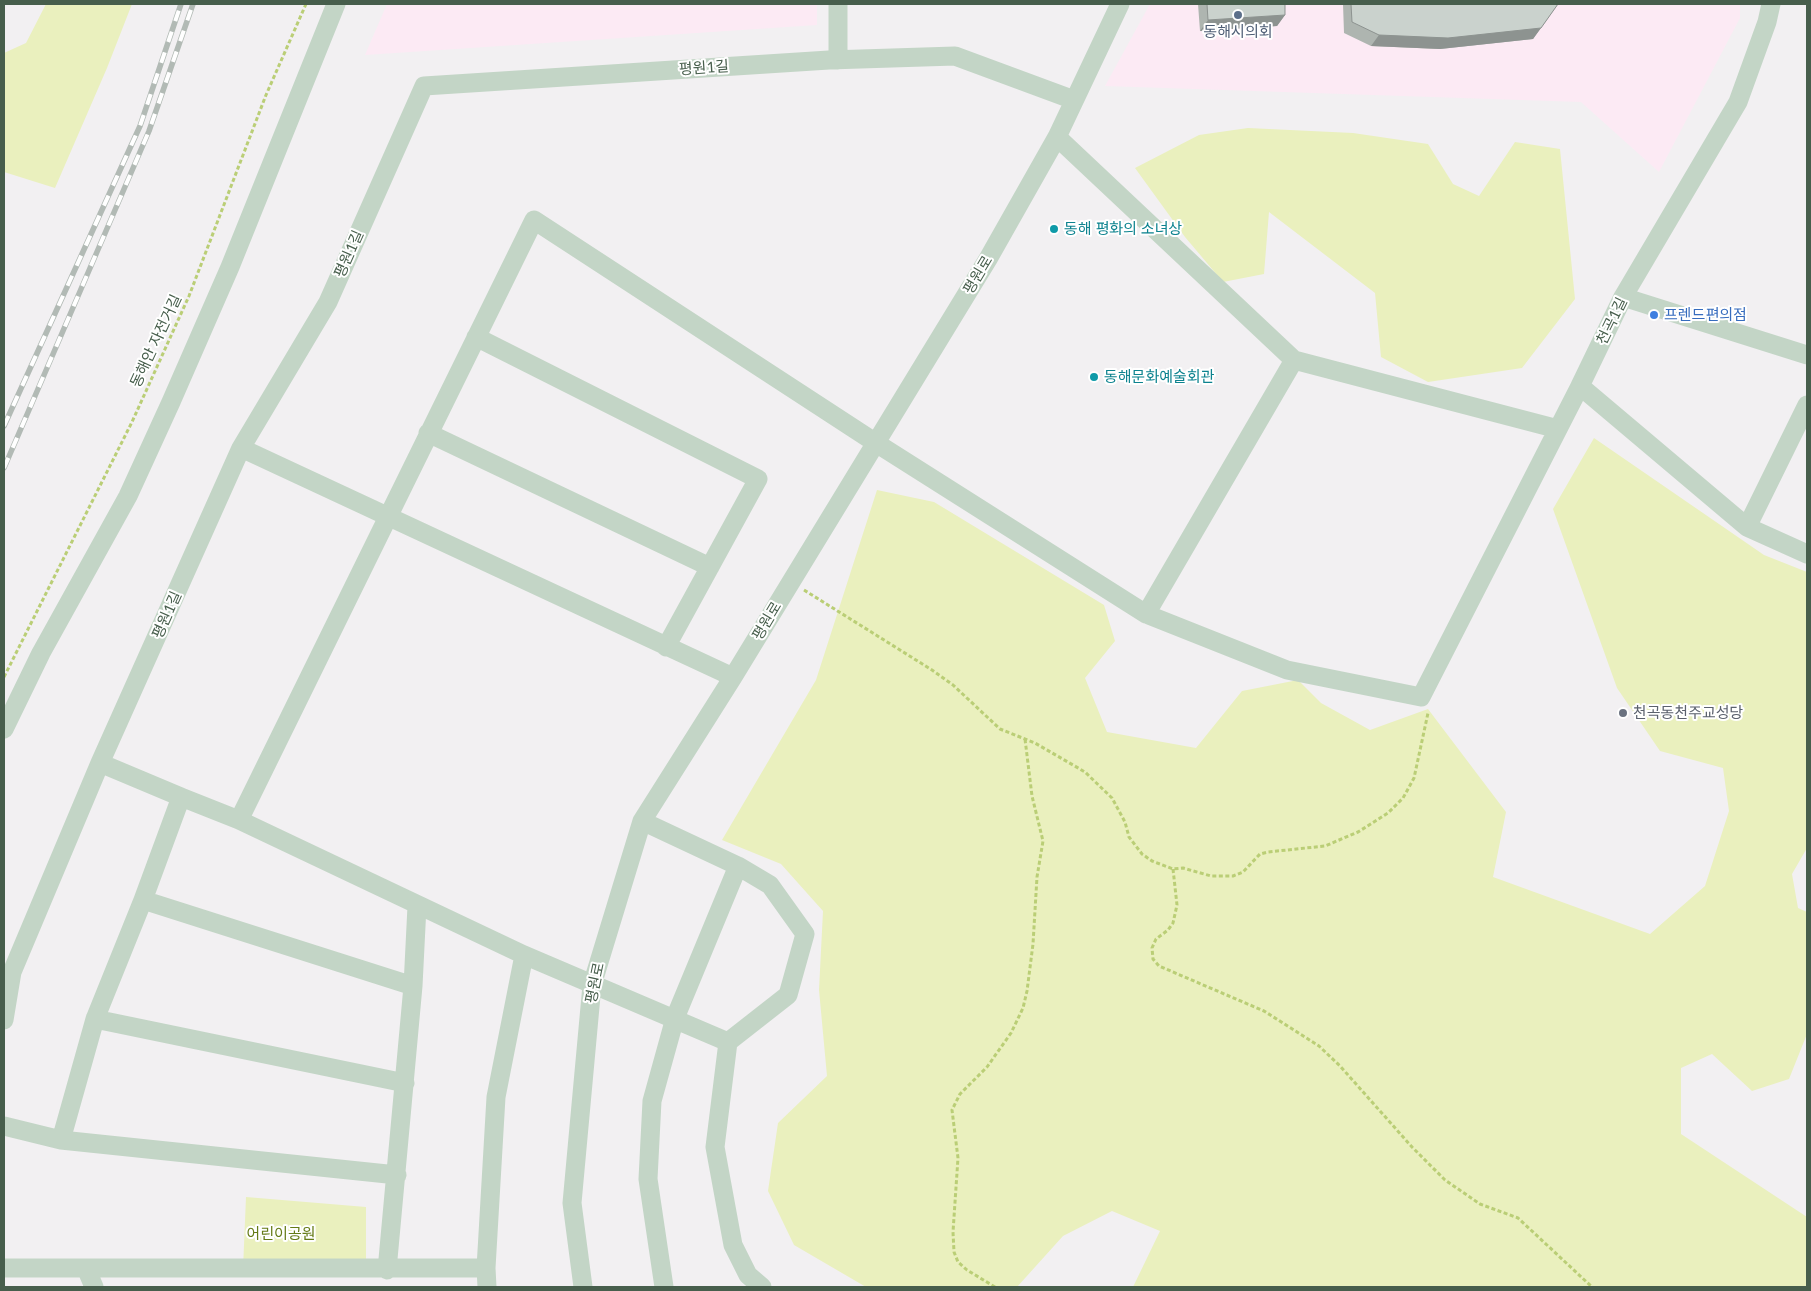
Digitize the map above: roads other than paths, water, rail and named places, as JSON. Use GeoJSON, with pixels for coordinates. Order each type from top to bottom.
{"type":"FeatureCollection","features":[{"type":"Feature","properties":{"kind":"street"},"geometry":{"type":"LineString","coordinates":[[4,729],[41,652],[128,496],[230,267],[336,4]]}},
{"type":"Feature","properties":{"kind":"street"},"geometry":{"type":"LineString","coordinates":[[838,4],[838,60]]}},
{"type":"Feature","properties":{"kind":"street","name":"평원로"},"geometry":{"type":"LineString","coordinates":[[583,1287],[572,1203],[592,984],[642,821],[733,677],[988,259],[1057,137],[1120,4]]}},
{"type":"Feature","properties":{"kind":"street","name":"천곡1길"},"geometry":{"type":"LineString","coordinates":[[1146,614],[1286,670],[1420,697],[1580,386],[1623,297],[1738,102],[1767,22],[1771,4]]}},
{"type":"Feature","properties":{"kind":"street","name":"평원1길"},"geometry":{"type":"LineString","coordinates":[[4,1020],[12,972],[100,763],[241,448],[328,302],[424,86],[838,60],[955,56],[1074,100]]}},
{"type":"Feature","properties":{"kind":"street"},"geometry":{"type":"LineString","coordinates":[[1057,137],[1294,360],[1558,429]]}},
{"type":"Feature","properties":{"kind":"street"},"geometry":{"type":"LineString","coordinates":[[239,820],[534,220],[876,443],[1146,614],[1294,360]]}},
{"type":"Feature","properties":{"kind":"street"},"geometry":{"type":"LineString","coordinates":[[1623,297],[1807,355]]}},
{"type":"Feature","properties":{"kind":"street"},"geometry":{"type":"LineString","coordinates":[[476,337],[758,479],[666,647]]}},
{"type":"Feature","properties":{"kind":"street"},"geometry":{"type":"LineString","coordinates":[[1580,386],[1747,527],[1807,554]]}},
{"type":"Feature","properties":{"kind":"street"},"geometry":{"type":"LineString","coordinates":[[1747,527],[1807,405]]}},
{"type":"Feature","properties":{"kind":"street"},"geometry":{"type":"LineString","coordinates":[[428,433],[710,567]]}},
{"type":"Feature","properties":{"kind":"street"},"geometry":{"type":"LineString","coordinates":[[241,448],[733,677]]}},
{"type":"Feature","properties":{"kind":"street"},"geometry":{"type":"LineString","coordinates":[[100,763],[239,820],[417,906],[524,955],[676,1018],[728,1042]]}},
{"type":"Feature","properties":{"kind":"street"},"geometry":{"type":"LineString","coordinates":[[61,1140],[95,1020],[143,900],[181,797]]}},
{"type":"Feature","properties":{"kind":"street"},"geometry":{"type":"LineString","coordinates":[[642,821],[738,866],[770,885],[805,934],[788,994],[728,1042],[715,1147],[733,1245],[748,1275],[762,1287]]}},
{"type":"Feature","properties":{"kind":"street"},"geometry":{"type":"LineString","coordinates":[[664,1287],[648,1179],[652,1101],[676,1018],[738,866]]}},
{"type":"Feature","properties":{"kind":"street"},"geometry":{"type":"LineString","coordinates":[[143,900],[413,986]]}},
{"type":"Feature","properties":{"kind":"street"},"geometry":{"type":"LineString","coordinates":[[387,1270],[413,986],[417,906]]}},
{"type":"Feature","properties":{"kind":"street"},"geometry":{"type":"LineString","coordinates":[[487,1287],[486,1268],[496,1098],[524,955]]}},
{"type":"Feature","properties":{"kind":"street"},"geometry":{"type":"LineString","coordinates":[[95,1020],[405,1083]]}},
{"type":"Feature","properties":{"kind":"street"},"geometry":{"type":"LineString","coordinates":[[4,1126],[61,1140],[397,1175]]}},
{"type":"Feature","properties":{"kind":"street"},"geometry":{"type":"LineString","coordinates":[[4,1268],[387,1270],[486,1268]]}},
{"type":"Feature","properties":{"kind":"street"},"geometry":{"type":"LineString","coordinates":[[86,1268],[94,1287]]}},
{"type":"Feature","properties":{"kind":"railway"},"geometry":{"type":"LineString","coordinates":[[4,426],[140,126],[181,4]]}},
{"type":"Feature","properties":{"kind":"railway"},"geometry":{"type":"LineString","coordinates":[[4,468],[149,131],[193,4]]}},
{"type":"Feature","properties":{"kind":"place","name":"동해시의회"},"geometry":{"type":"Point","coordinates":[1238,15]}},
{"type":"Feature","properties":{"kind":"place","name":"동해 평화의 소녀상"},"geometry":{"type":"Point","coordinates":[1054,229]}},
{"type":"Feature","properties":{"kind":"place","name":"프렌드편의점"},"geometry":{"type":"Point","coordinates":[1654,315]}},
{"type":"Feature","properties":{"kind":"place","name":"동해문화예술회관"},"geometry":{"type":"Point","coordinates":[1094,377]}},
{"type":"Feature","properties":{"kind":"place","name":"천곡동천주교성당"},"geometry":{"type":"Point","coordinates":[1623,713]}},
{"type":"Feature","properties":{"kind":"park label","name":"어린이공원"},"geometry":{"type":"Point","coordinates":[281,1234]}}]}
